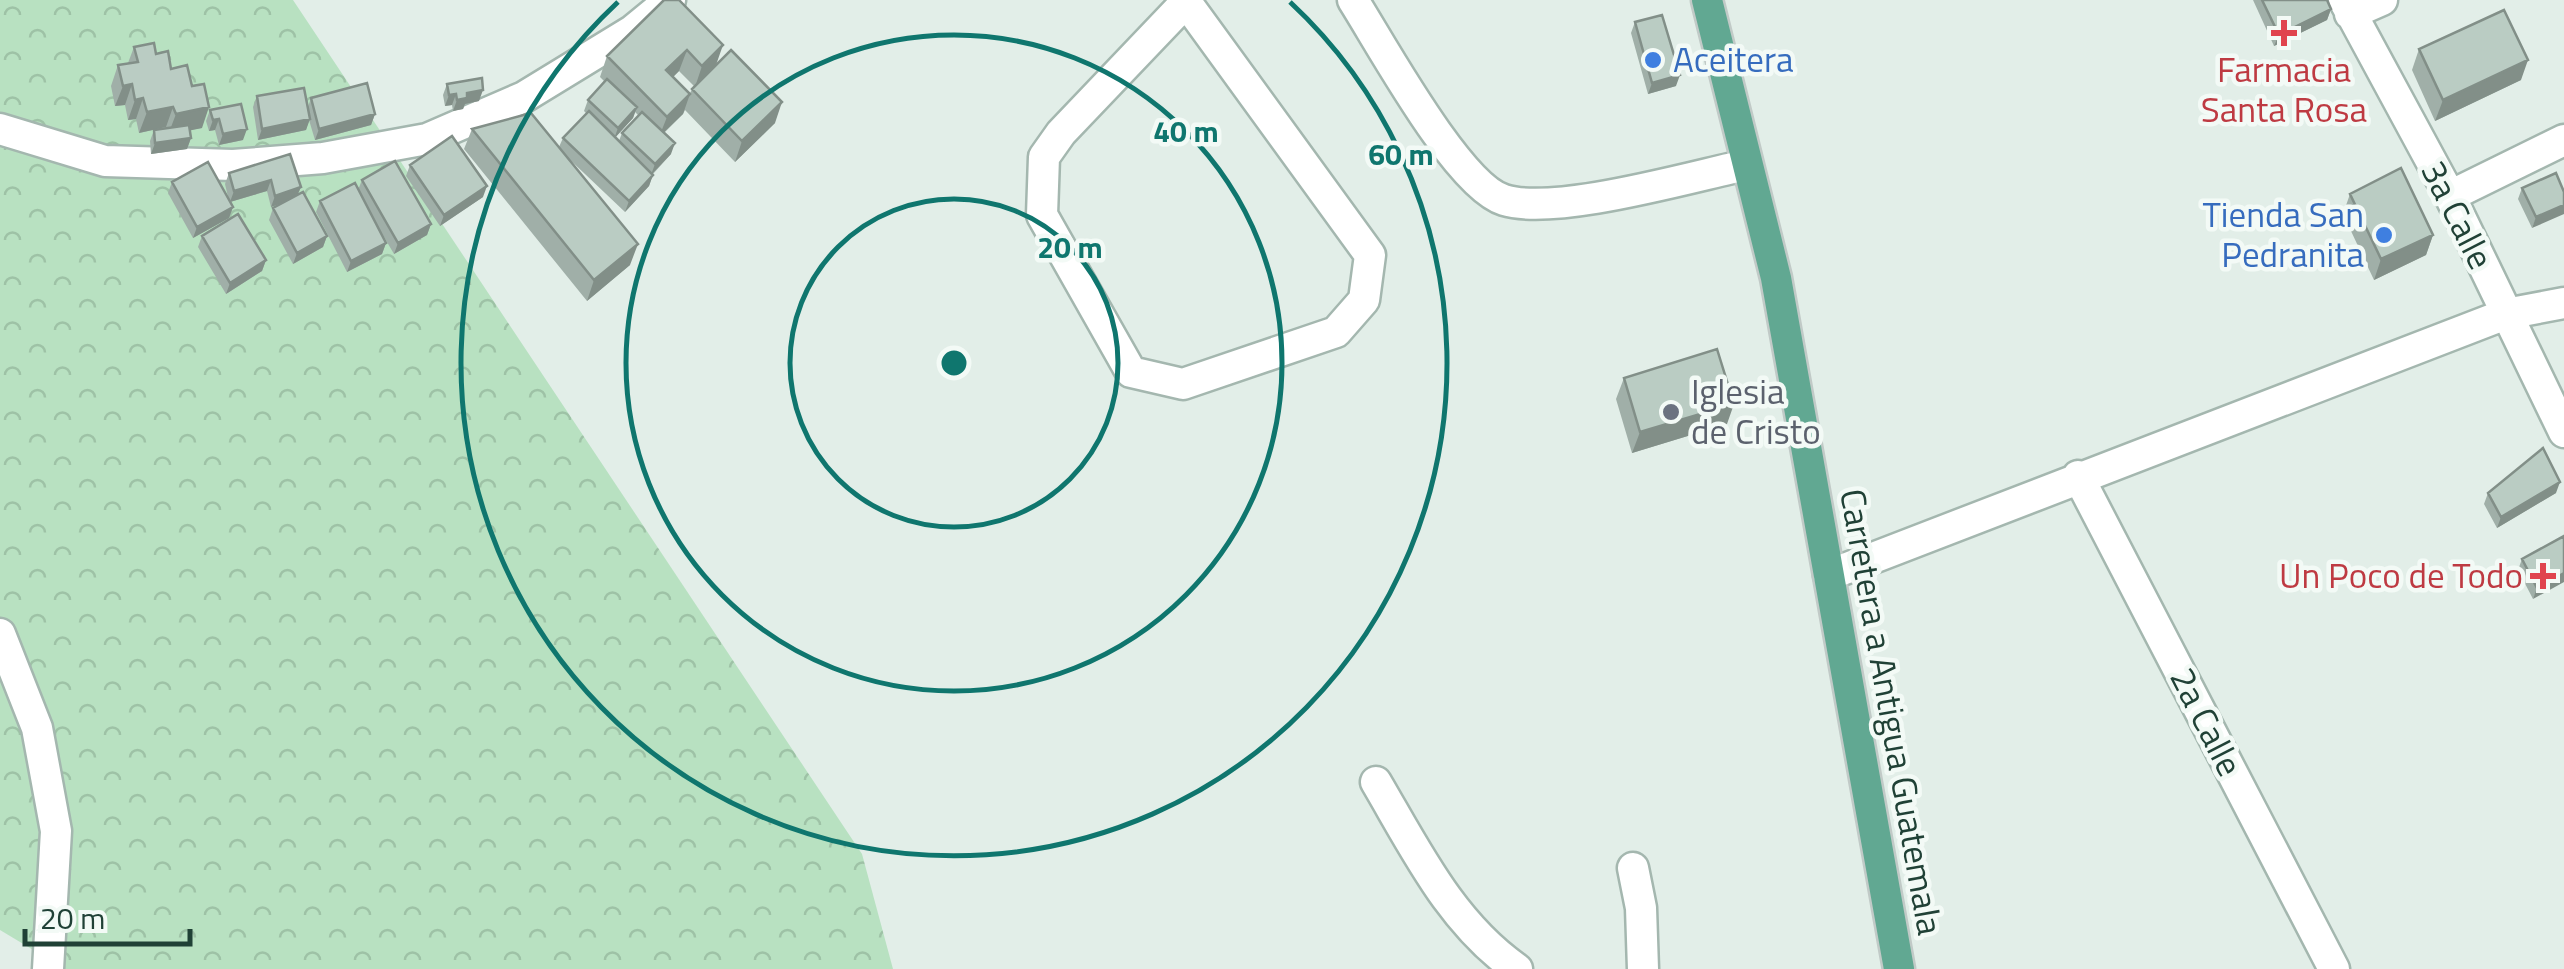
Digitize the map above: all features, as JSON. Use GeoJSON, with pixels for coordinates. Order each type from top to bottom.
{"type":"FeatureCollection","features":[{"type":"Feature","properties":{"kind":"main road","name":"Carretera a Antigua Guatemala"},"geometry":{"type":"LineString","coordinates":[[1706,0],[1776,278],[1899,969]]}},
{"type":"Feature","properties":{"kind":"street"},"geometry":{"type":"LineString","coordinates":[[0,129],[106,161],[233,165],[322,158],[427,138],[524,97],[632,32],[670,0]]}},
{"type":"Feature","properties":{"kind":"street"},"geometry":{"type":"LineString","coordinates":[[1353,0],[1460,167],[1501,200],[1539,205],[1746,165]]}},
{"type":"Feature","properties":{"kind":"street"},"geometry":{"type":"LineString","coordinates":[[2347,7],[2382,0]]}},
{"type":"Feature","properties":{"kind":"street"},"geometry":{"type":"LineString","coordinates":[[1185,1],[1370,255],[1364,300],[1336,332],[1183,384],[1131,372],[1042,215],[1044,158],[1061,133],[1185,1]]}},
{"type":"Feature","properties":{"kind":"street","name":"3a Calle"},"geometry":{"type":"LineString","coordinates":[[2347,7],[2450,196],[2564,432]]}},
{"type":"Feature","properties":{"kind":"street"},"geometry":{"type":"LineString","coordinates":[[2450,196],[2564,140]]}},
{"type":"Feature","properties":{"kind":"street"},"geometry":{"type":"LineString","coordinates":[[1829,575],[2506,314],[2564,303]]}},
{"type":"Feature","properties":{"kind":"street","name":"2a Calle"},"geometry":{"type":"LineString","coordinates":[[2078,476],[2334,969]]}},
{"type":"Feature","properties":{"kind":"street"},"geometry":{"type":"LineString","coordinates":[[0,634],[38,728],[56,831],[48,969]]}},
{"type":"Feature","properties":{"kind":"street"},"geometry":{"type":"LineString","coordinates":[[1376,782],[1446,900],[1490,950],[1518,969]]}},
{"type":"Feature","properties":{"kind":"street"},"geometry":{"type":"LineString","coordinates":[[1633,868],[1641,908],[1643,969]]}},
{"type":"Feature","properties":{"kind":"green space"},"geometry":{"type":"Polygon","coordinates":[[[0,0],[293,0],[862,854],[893,969],[65,969],[0,930],[0,0]]]}},
{"type":"Feature","properties":{"kind":"building"},"geometry":{"type":"Polygon","coordinates":[[[664,0],[679,0],[723,45],[702,66],[687,50],[666,70],[690,94],[667,117],[607,56],[664,0]]]}},
{"type":"Feature","properties":{"kind":"building","name":"Farmacia Santa Rosa"},"geometry":{"type":"Polygon","coordinates":[[[2262,0],[2327,0],[2331,9],[2279,35],[2262,0]]]}},
{"type":"Feature","properties":{"kind":"building"},"geometry":{"type":"Polygon","coordinates":[[[2504,10],[2528,60],[2443,100],[2419,49],[2504,10]]]}},
{"type":"Feature","properties":{"kind":"building","name":"Aceitera"},"geometry":{"type":"Polygon","coordinates":[[[1662,15],[1680,75],[1652,83],[1635,22],[1662,15]]]}},
{"type":"Feature","properties":{"kind":"building"},"geometry":{"type":"Polygon","coordinates":[[[154,43],[156,54],[168,51],[171,69],[187,65],[192,86],[204,84],[209,107],[176,114],[173,107],[147,112],[143,98],[135,100],[132,84],[123,86],[118,65],[138,62],[134,47],[154,43]]]}},
{"type":"Feature","properties":{"kind":"building"},"geometry":{"type":"Polygon","coordinates":[[[731,50],[782,102],[742,141],[692,89],[731,50]]]}},
{"type":"Feature","properties":{"kind":"building"},"geometry":{"type":"Polygon","coordinates":[[[482,78],[483,90],[457,100],[456,94],[449,95],[447,84],[482,78]]]}},
{"type":"Feature","properties":{"kind":"building"},"geometry":{"type":"Polygon","coordinates":[[[607,79],[637,107],[618,128],[588,100],[607,79]]]}},
{"type":"Feature","properties":{"kind":"building"},"geometry":{"type":"Polygon","coordinates":[[[367,83],[375,114],[319,129],[311,98],[367,83]]]}},
{"type":"Feature","properties":{"kind":"building"},"geometry":{"type":"Polygon","coordinates":[[[304,88],[310,119],[262,129],[257,96],[304,88]]]}},
{"type":"Feature","properties":{"kind":"building"},"geometry":{"type":"Polygon","coordinates":[[[241,104],[247,129],[223,134],[219,119],[213,120],[210,110],[241,104]]]}},
{"type":"Feature","properties":{"kind":"building"},"geometry":{"type":"Polygon","coordinates":[[[589,111],[653,175],[629,201],[563,138],[589,111]]]}},
{"type":"Feature","properties":{"kind":"building"},"geometry":{"type":"Polygon","coordinates":[[[642,112],[675,143],[655,164],[622,133],[642,112]]]}},
{"type":"Feature","properties":{"kind":"building"},"geometry":{"type":"Polygon","coordinates":[[[531,113],[638,244],[594,280],[472,129],[531,113]]]}},
{"type":"Feature","properties":{"kind":"building"},"geometry":{"type":"Polygon","coordinates":[[[189,125],[191,138],[155,143],[154,130],[189,125]]]}},
{"type":"Feature","properties":{"kind":"building"},"geometry":{"type":"Polygon","coordinates":[[[452,136],[487,186],[444,215],[410,165],[452,136]]]}},
{"type":"Feature","properties":{"kind":"building"},"geometry":{"type":"Polygon","coordinates":[[[290,154],[301,187],[275,196],[271,180],[234,191],[229,173],[290,154]]]}},
{"type":"Feature","properties":{"kind":"building"},"geometry":{"type":"Polygon","coordinates":[[[395,161],[431,224],[398,243],[362,180],[395,161]]]}},
{"type":"Feature","properties":{"kind":"building"},"geometry":{"type":"Polygon","coordinates":[[[208,162],[233,207],[197,227],[172,182],[208,162]]]}},
{"type":"Feature","properties":{"kind":"building"},"geometry":{"type":"Polygon","coordinates":[[[2401,168],[2433,235],[2381,259],[2350,194],[2401,168]]]}},
{"type":"Feature","properties":{"kind":"building"},"geometry":{"type":"Polygon","coordinates":[[[2556,173],[2564,192],[2564,205],[2536,217],[2522,188],[2556,173]]]}},
{"type":"Feature","properties":{"kind":"building"},"geometry":{"type":"Polygon","coordinates":[[[355,183],[386,243],[351,261],[320,201],[355,183]]]}},
{"type":"Feature","properties":{"kind":"building"},"geometry":{"type":"Polygon","coordinates":[[[303,192],[327,236],[297,253],[273,208],[303,192]]]}},
{"type":"Feature","properties":{"kind":"building"},"geometry":{"type":"Polygon","coordinates":[[[238,214],[266,260],[230,283],[202,236],[238,214]]]}},
{"type":"Feature","properties":{"kind":"building"},"geometry":{"type":"Polygon","coordinates":[[[1717,349],[1734,404],[1640,432],[1624,378],[1717,349]]]}},
{"type":"Feature","properties":{"kind":"building"},"geometry":{"type":"Polygon","coordinates":[[[2543,448],[2560,482],[2501,517],[2488,493],[2543,448]]]}},
{"type":"Feature","properties":{"kind":"building","name":"Un Poco de Todo"},"geometry":{"type":"Polygon","coordinates":[[[2564,536],[2564,573],[2537,588],[2522,559],[2564,536]]]}},
{"type":"Feature","properties":{"kind":"place","name":"Farmacia Santa Rosa"},"geometry":{"type":"Point","coordinates":[2284,33]}},
{"type":"Feature","properties":{"kind":"place","name":"Aceitera"},"geometry":{"type":"Point","coordinates":[1653,60]}},
{"type":"Feature","properties":{"kind":"place","name":"Tienda San Pedranita"},"geometry":{"type":"Point","coordinates":[2384,235]}},
{"type":"Feature","properties":{"kind":"place","name":"Iglesia de Cristo"},"geometry":{"type":"Point","coordinates":[1671,412]}},
{"type":"Feature","properties":{"kind":"place","name":"Un Poco de Todo"},"geometry":{"type":"Point","coordinates":[2543,576]}}]}
